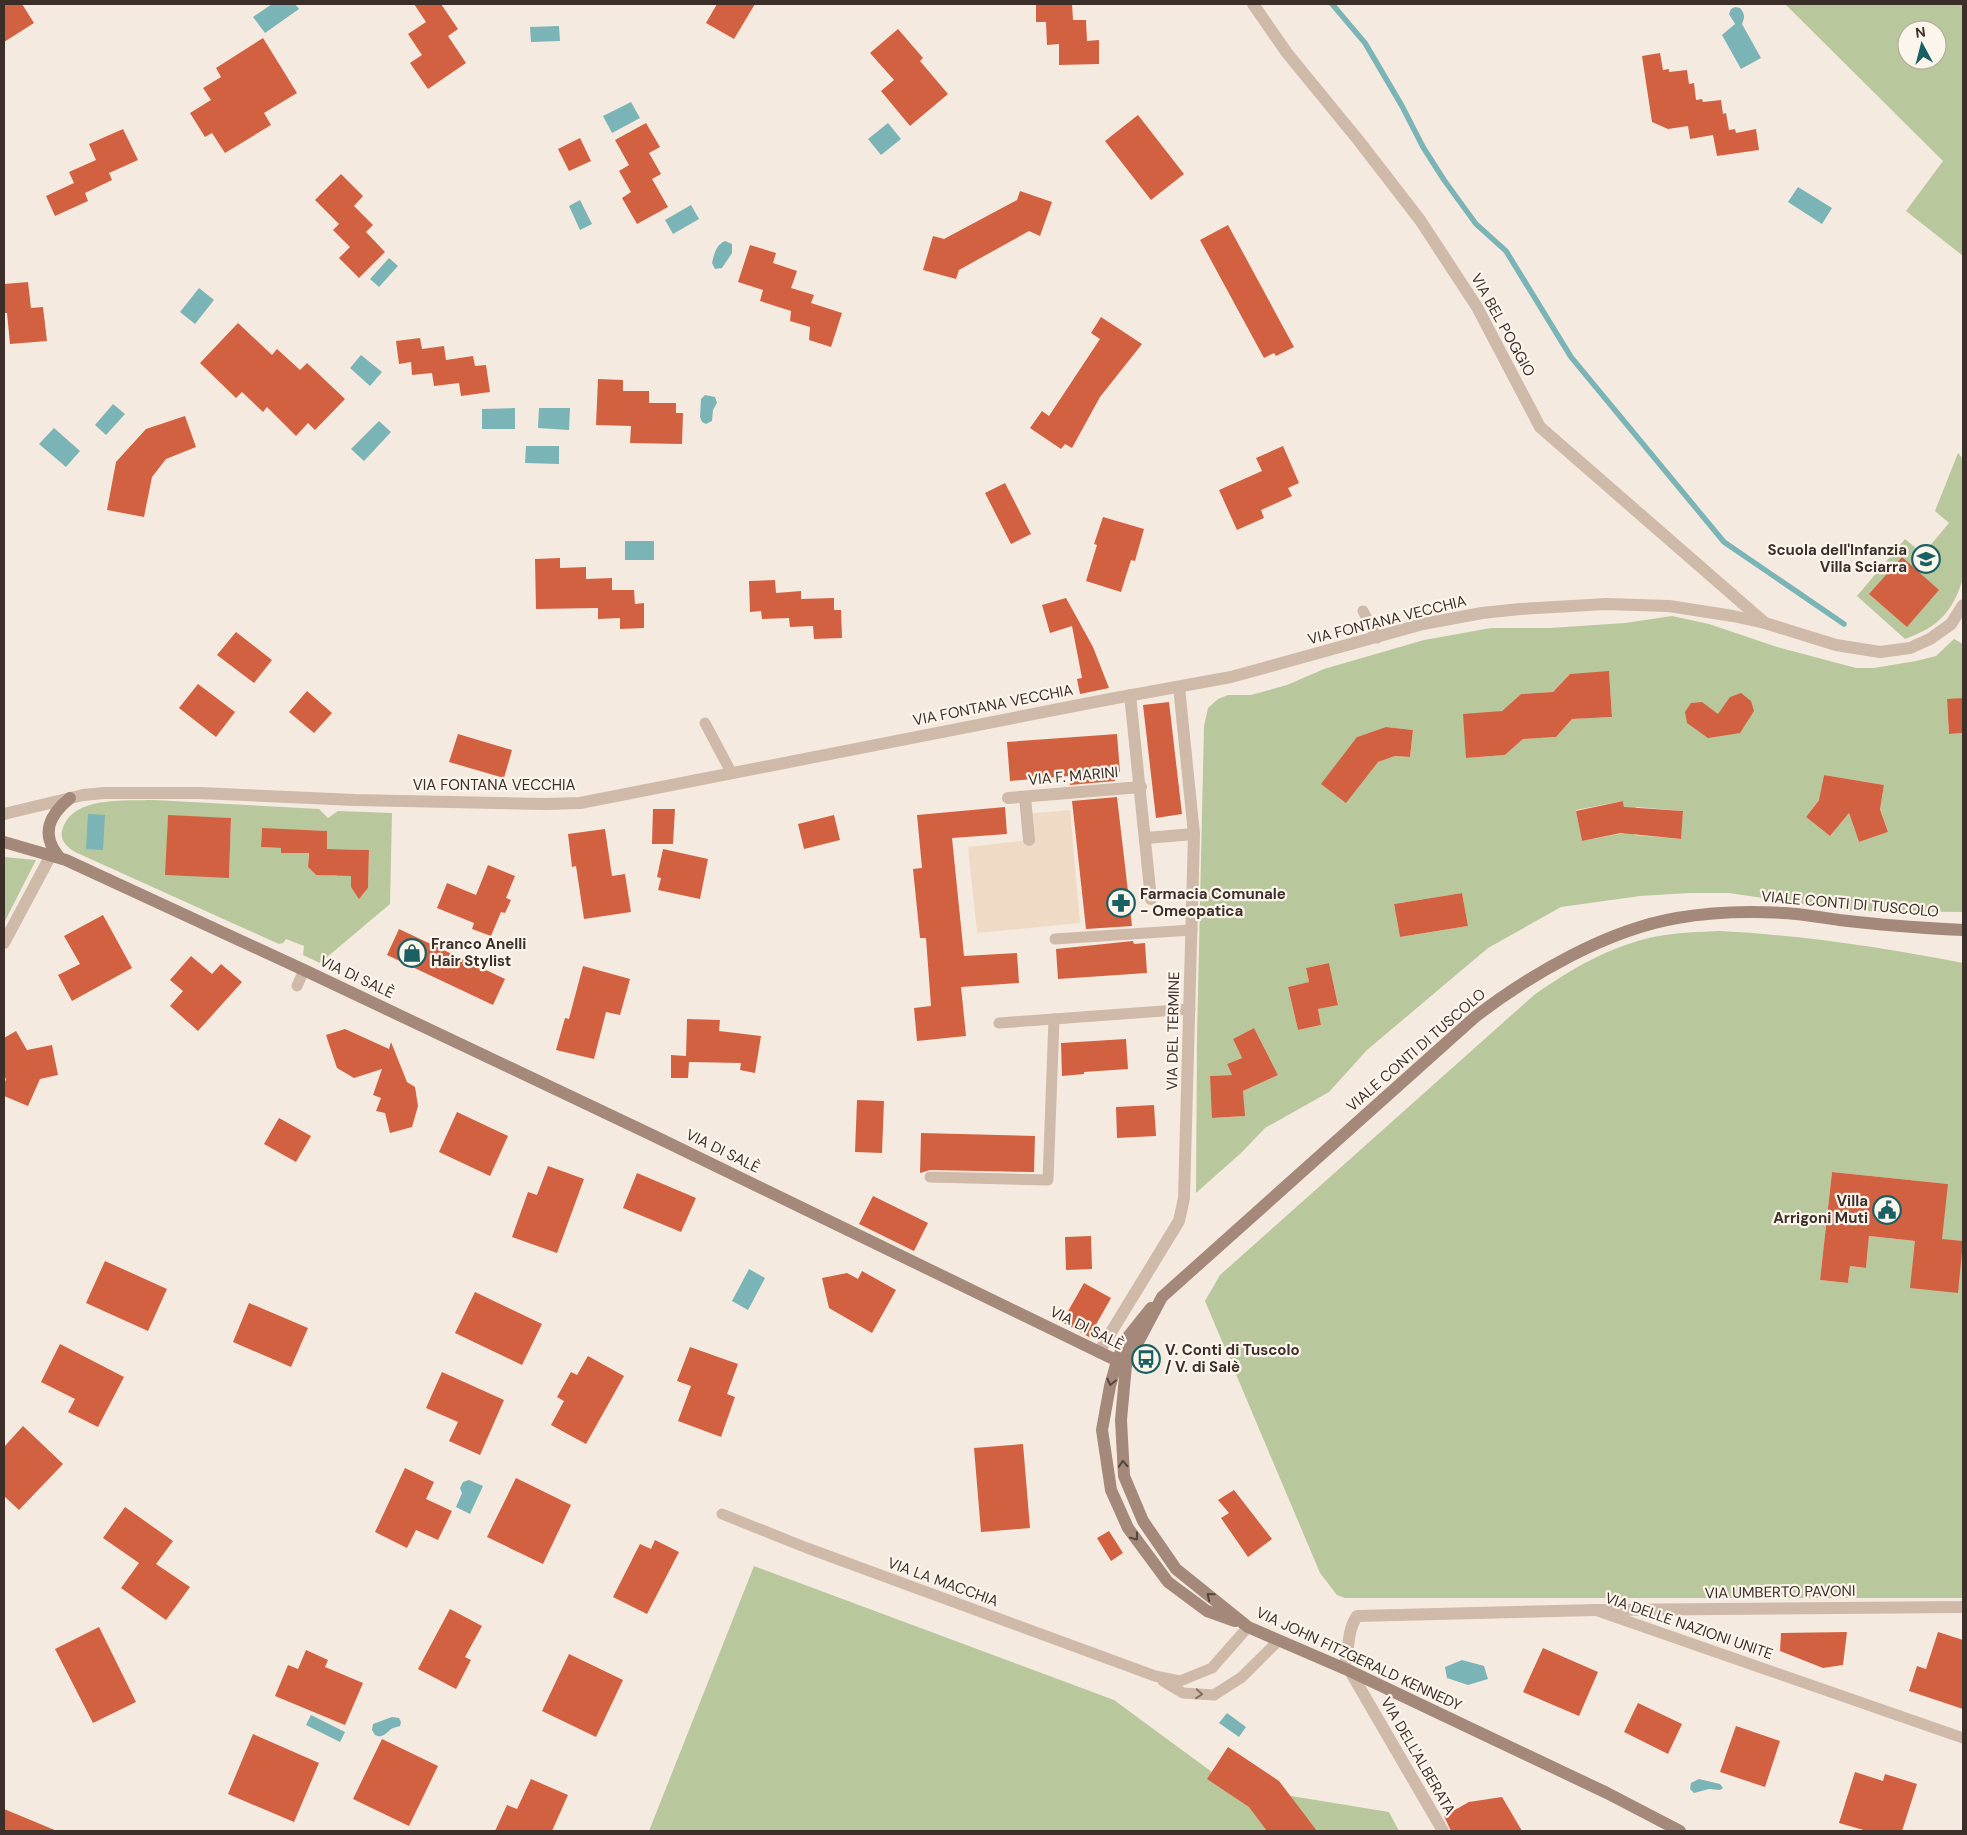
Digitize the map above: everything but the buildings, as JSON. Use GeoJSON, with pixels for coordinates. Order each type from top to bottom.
{"type":"FeatureCollection","features":[{"type":"Feature","properties":{"kind":"main road"},"geometry":{"type":"LineString","coordinates":[[55,856],[49,825],[55,812],[70,798]]}},
{"type":"Feature","properties":{"kind":"main road","name":"VIA DI SALÈ"},"geometry":{"type":"LineString","coordinates":[[4,842],[55,856],[304,970],[652,1135],[1122,1363]]}},
{"type":"Feature","properties":{"kind":"main road","name":"VIALE CONTI DI TUSCOLO"},"geometry":{"type":"LineString","coordinates":[[1122,1363],[1127,1338],[1162,1297],[1476,1017],[1539,974],[1602,942],[1650,924],[1676,918],[1722,913],[1785,913],[1886,925],[1963,930]]}},
{"type":"Feature","properties":{"kind":"main road"},"geometry":{"type":"LineString","coordinates":[[1122,1363],[1110,1386],[1102,1430],[1111,1490],[1128,1528],[1168,1582],[1208,1611],[1248,1627]]}},
{"type":"Feature","properties":{"kind":"main road","name":"VIA JOHN FITZGERALD KENNEDY"},"geometry":{"type":"LineString","coordinates":[[1122,1363],[1121,1420],[1124,1476],[1143,1521],[1176,1569],[1248,1627],[1347,1670],[1607,1793],[1680,1831]]}},
{"type":"Feature","properties":{"kind":"street","name":"VIA BEL POGGIO"},"geometry":{"type":"LineString","coordinates":[[1253,4],[1286,53],[1359,140],[1420,220],[1477,308],[1540,428],[1764,623]]}},
{"type":"Feature","properties":{"kind":"street","name":"VIA FONTANA VECCHIA"},"geometry":{"type":"LineString","coordinates":[[4,814],[70,798],[104,793],[174,793],[355,800],[580,803],[731,772],[1245,674],[1423,624],[1482,612],[1606,604],[1669,606],[1700,610],[1764,623],[1851,648],[1892,651],[1910,648],[1930,639],[1950,624],[1963,605]]}},
{"type":"Feature","properties":{"kind":"street","name":"VIA DEL TERMINE"},"geometry":{"type":"LineString","coordinates":[[1099,1352],[1179,1221],[1184,1198],[1186,1180],[1194,834],[1179,687]]}},
{"type":"Feature","properties":{"kind":"street"},"geometry":{"type":"LineString","coordinates":[[1130,695],[1152,899]]}},
{"type":"Feature","properties":{"kind":"street","name":"VIA F. MARINI"},"geometry":{"type":"LineString","coordinates":[[1008,798],[1141,787]]}},
{"type":"Feature","properties":{"kind":"street"},"geometry":{"type":"LineString","coordinates":[[1025,797],[1029,840]]}},
{"type":"Feature","properties":{"kind":"street"},"geometry":{"type":"LineString","coordinates":[[1146,838],[1194,834]]}},
{"type":"Feature","properties":{"kind":"street"},"geometry":{"type":"LineString","coordinates":[[4,943],[55,856]]}},
{"type":"Feature","properties":{"kind":"street","name":"VIA UMBERTO PAVONI"},"geometry":{"type":"LineString","coordinates":[[1596,1610],[1963,1607]]}},
{"type":"Feature","properties":{"kind":"street","name":"VIA DELLE NAZIONI UNITE"},"geometry":{"type":"LineString","coordinates":[[1347,1670],[1349,1637],[1352,1624],[1357,1616],[1596,1610]]}},
{"type":"Feature","properties":{"kind":"street","name":"VIA DELL'ALBERATA"},"geometry":{"type":"LineString","coordinates":[[1347,1670],[1443,1831]]}},
{"type":"Feature","properties":{"kind":"lane"},"geometry":{"type":"LineString","coordinates":[[1363,611],[1378,638]]}},
{"type":"Feature","properties":{"kind":"lane"},"geometry":{"type":"LineString","coordinates":[[705,723],[731,772]]}},
{"type":"Feature","properties":{"kind":"lane"},"geometry":{"type":"LineString","coordinates":[[1055,939],[1192,930]]}},
{"type":"Feature","properties":{"kind":"lane","name":"VIA DI SALÈ"},"geometry":{"type":"LineString","coordinates":[[297,986],[304,970]]}},
{"type":"Feature","properties":{"kind":"lane"},"geometry":{"type":"LineString","coordinates":[[999,1023],[1190,1009]]}},
{"type":"Feature","properties":{"kind":"lane"},"geometry":{"type":"LineString","coordinates":[[930,1177],[1048,1180],[1054,1019]]}},
{"type":"Feature","properties":{"kind":"lane","name":"VIA LA MACCHIA"},"geometry":{"type":"LineString","coordinates":[[722,1514],[807,1548],[1155,1676],[1180,1681],[1212,1668],[1248,1627]]}},
{"type":"Feature","properties":{"kind":"lane","name":"VIA DELLE NAZIONI UNITE"},"geometry":{"type":"LineString","coordinates":[[1596,1610],[1963,1738]]}},
{"type":"Feature","properties":{"kind":"lane","name":"VIA LA MACCHIA"},"geometry":{"type":"LineString","coordinates":[[1155,1676],[1183,1692],[1214,1695],[1242,1677],[1279,1640]]}},
{"type":"Feature","properties":{"kind":"green space"},"geometry":{"type":"Polygon","coordinates":[[[1785,4],[1963,4],[1963,256],[1906,211],[1943,161],[1785,4]]]}},
{"type":"Feature","properties":{"kind":"green space","name":"Scuola dell'Infanzia Villa Sciarra"},"geometry":{"type":"Polygon","coordinates":[[[1958,453],[1963,459],[1963,578],[1954,600],[1943,617],[1927,629],[1905,639],[1857,596],[1905,539],[1923,554],[1949,523],[1935,511],[1958,453]]]}},
{"type":"Feature","properties":{"kind":"green space"},"geometry":{"type":"Polygon","coordinates":[[[1672,616],[1709,624],[1777,647],[1856,668],[1874,668],[1936,656],[1954,639],[1963,644],[1963,698],[1947,700],[1949,734],[1963,733],[1963,912],[1852,911],[1729,893],[1640,896],[1561,907],[1488,948],[1367,1050],[1329,1092],[1265,1128],[1241,1153],[1196,1193],[1197,1037],[1204,726],[1208,708],[1218,699],[1228,695],[1251,695],[1287,685],[1324,669],[1424,640],[1491,628],[1550,628],[1625,623],[1672,616]],[[1609,672],[1570,674],[1553,692],[1521,694],[1502,711],[1466,758],[1505,755],[1523,739],[1556,737],[1572,719],[1612,717],[1609,672]],[[1386,727],[1357,737],[1378,762],[1395,756],[1410,757],[1413,730],[1386,727]],[[1824,775],[1820,798],[1806,817],[1830,836],[1849,813],[1859,842],[1888,832],[1880,808],[1884,785],[1824,775]],[[1623,801],[1576,810],[1582,841],[1629,832],[1623,801]],[[1636,807],[1634,835],[1680,839],[1683,811],[1636,807]],[[1462,893],[1394,904],[1400,937],[1468,926],[1462,893]],[[1329,963],[1306,968],[1309,982],[1288,987],[1298,1030],[1321,1025],[1318,1009],[1338,1004],[1329,963]],[[1254,1028],[1233,1039],[1242,1058],[1227,1064],[1232,1075],[1210,1076],[1213,1118],[1244,1116],[1243,1091],[1278,1075],[1254,1028]]]}},
{"type":"Feature","properties":{"kind":"green space"},"geometry":{"type":"Polygon","coordinates":[[[154,800],[319,809],[328,818],[338,811],[392,813],[390,904],[320,963],[303,955],[304,946],[286,939],[283,943],[279,944],[75,852],[63,841],[62,831],[67,819],[76,811],[101,802],[154,800]],[[168,816],[166,875],[229,877],[231,818],[168,816]],[[262,829],[261,847],[281,848],[309,844],[308,867],[316,875],[326,875],[327,831],[262,829]],[[327,849],[326,875],[337,876],[337,865],[352,865],[357,895],[362,895],[368,888],[369,850],[327,849]]]}},
{"type":"Feature","properties":{"kind":"green space"},"geometry":{"type":"Polygon","coordinates":[[[4,857],[36,860],[4,923],[4,857]]]}},
{"type":"Feature","properties":{"kind":"green space","name":"Villa Arrigoni Muti"},"geometry":{"type":"Polygon","coordinates":[[[1719,931],[1841,942],[1963,963],[1963,1598],[1345,1598],[1337,1595],[1320,1573],[1205,1301],[1220,1275],[1534,995],[1596,957],[1630,943],[1672,934],[1719,931]],[[1832,1172],[1820,1280],[1848,1283],[1850,1266],[1866,1268],[1869,1236],[1915,1241],[1948,1184],[1832,1172]]]}},
{"type":"Feature","properties":{"kind":"green space"},"geometry":{"type":"Polygon","coordinates":[[[754,1566],[1114,1700],[1231,1786],[1389,1812],[1399,1831],[649,1831],[754,1566]]]}},
{"type":"Feature","properties":{"kind":"shaded area"},"geometry":{"type":"Polygon","coordinates":[[[1070,810],[1080,923],[977,933],[968,847],[1028,840],[1026,814],[1070,810]]]}},
{"type":"Feature","properties":{"kind":"water"},"geometry":{"type":"Polygon","coordinates":[[[272,4],[295,4],[299,9],[265,33],[253,17],[272,4]]]}},
{"type":"Feature","properties":{"kind":"water"},"geometry":{"type":"Polygon","coordinates":[[[1735,7],[1740,8],[1743,12],[1742,24],[1761,58],[1741,69],[1722,35],[1735,24],[1729,14],[1731,9],[1735,7]]]}},
{"type":"Feature","properties":{"kind":"water"},"geometry":{"type":"Polygon","coordinates":[[[559,26],[560,41],[531,42],[530,27],[559,26]]]}},
{"type":"Feature","properties":{"kind":"water"},"geometry":{"type":"Polygon","coordinates":[[[631,102],[640,118],[612,133],[603,116],[631,102]]]}},
{"type":"Feature","properties":{"kind":"water"},"geometry":{"type":"Polygon","coordinates":[[[888,123],[901,139],[881,155],[868,139],[888,123]]]}},
{"type":"Feature","properties":{"kind":"water"},"geometry":{"type":"Polygon","coordinates":[[[1798,187],[1832,208],[1822,224],[1788,202],[1798,187]]]}},
{"type":"Feature","properties":{"kind":"water"},"geometry":{"type":"Polygon","coordinates":[[[580,200],[592,224],[580,230],[569,206],[580,200]]]}},
{"type":"Feature","properties":{"kind":"water"},"geometry":{"type":"Polygon","coordinates":[[[691,205],[699,219],[673,234],[665,220],[691,205]]]}},
{"type":"Feature","properties":{"kind":"water"},"geometry":{"type":"Polygon","coordinates":[[[725,241],[732,244],[732,253],[722,268],[715,269],[712,263],[717,247],[725,241]]]}},
{"type":"Feature","properties":{"kind":"water"},"geometry":{"type":"Polygon","coordinates":[[[389,258],[398,266],[379,287],[370,279],[389,258]]]}},
{"type":"Feature","properties":{"kind":"water"},"geometry":{"type":"Polygon","coordinates":[[[199,288],[214,300],[195,324],[180,312],[199,288]]]}},
{"type":"Feature","properties":{"kind":"water"},"geometry":{"type":"Polygon","coordinates":[[[361,355],[382,372],[370,386],[350,368],[361,355]]]}},
{"type":"Feature","properties":{"kind":"water"},"geometry":{"type":"Polygon","coordinates":[[[705,395],[715,397],[717,403],[713,410],[712,421],[706,424],[702,422],[700,417],[701,399],[705,395]]]}},
{"type":"Feature","properties":{"kind":"water"},"geometry":{"type":"Polygon","coordinates":[[[113,404],[125,414],[106,435],[95,425],[113,404]]]}},
{"type":"Feature","properties":{"kind":"water"},"geometry":{"type":"Polygon","coordinates":[[[515,408],[515,429],[482,429],[482,409],[515,408]]]}},
{"type":"Feature","properties":{"kind":"water"},"geometry":{"type":"Polygon","coordinates":[[[539,408],[570,408],[569,430],[538,428],[539,408]]]}},
{"type":"Feature","properties":{"kind":"water"},"geometry":{"type":"Polygon","coordinates":[[[379,421],[391,432],[364,461],[351,449],[379,421]]]}},
{"type":"Feature","properties":{"kind":"water"},"geometry":{"type":"Polygon","coordinates":[[[54,428],[80,451],[66,467],[39,444],[54,428]]]}},
{"type":"Feature","properties":{"kind":"water"},"geometry":{"type":"Polygon","coordinates":[[[526,446],[559,446],[559,464],[525,463],[526,446]]]}},
{"type":"Feature","properties":{"kind":"water"},"geometry":{"type":"Polygon","coordinates":[[[625,541],[654,541],[654,560],[625,560],[625,541]]]}},
{"type":"Feature","properties":{"kind":"water"},"geometry":{"type":"Polygon","coordinates":[[[88,814],[105,815],[103,850],[86,849],[88,814]]]}},
{"type":"Feature","properties":{"kind":"water"},"geometry":{"type":"Polygon","coordinates":[[[749,1269],[765,1278],[748,1310],[732,1301],[749,1269]]]}},
{"type":"Feature","properties":{"kind":"water"},"geometry":{"type":"Polygon","coordinates":[[[469,1480],[483,1486],[470,1514],[456,1507],[462,1493],[460,1488],[463,1482],[469,1480]]]}},
{"type":"Feature","properties":{"kind":"water"},"geometry":{"type":"Polygon","coordinates":[[[1462,1660],[1484,1666],[1488,1679],[1468,1685],[1447,1678],[1445,1667],[1462,1660]]]}},
{"type":"Feature","properties":{"kind":"water"},"geometry":{"type":"Polygon","coordinates":[[[1227,1713],[1246,1727],[1239,1737],[1219,1723],[1227,1713]]]}},
{"type":"Feature","properties":{"kind":"water"},"geometry":{"type":"Polygon","coordinates":[[[311,1715],[345,1732],[340,1742],[306,1725],[311,1715]]]}},
{"type":"Feature","properties":{"kind":"water"},"geometry":{"type":"Polygon","coordinates":[[[392,1717],[399,1718],[400,1726],[391,1729],[383,1736],[375,1735],[372,1730],[373,1724],[392,1717]]]}},
{"type":"Feature","properties":{"kind":"water"},"geometry":{"type":"Polygon","coordinates":[[[1699,1779],[1720,1784],[1723,1788],[1694,1793],[1690,1789],[1691,1783],[1699,1779]]]}},
{"type":"Feature","properties":{"kind":"waterway"},"geometry":{"type":"LineString","coordinates":[[1332,4],[1365,43],[1402,106],[1423,147],[1444,180],[1476,224],[1506,251],[1571,357],[1724,542],[1844,624]]}},
{"type":"Feature","properties":{"kind":"place","name":"Scuola dell'Infanzia Villa Sciarra"},"geometry":{"type":"Point","coordinates":[1926,559]}},
{"type":"Feature","properties":{"kind":"place","name":"Farmacia Comunale - Omeopatica"},"geometry":{"type":"Point","coordinates":[1121,903]}},
{"type":"Feature","properties":{"kind":"place","name":"Franco Anelli Hair Stylist"},"geometry":{"type":"Point","coordinates":[412,953]}},
{"type":"Feature","properties":{"kind":"place","name":"Villa Arrigoni Muti"},"geometry":{"type":"Point","coordinates":[1887,1210]}},
{"type":"Feature","properties":{"kind":"place","name":"V. Conti di Tuscolo / V. di Salè"},"geometry":{"type":"Point","coordinates":[1146,1359]}}]}
